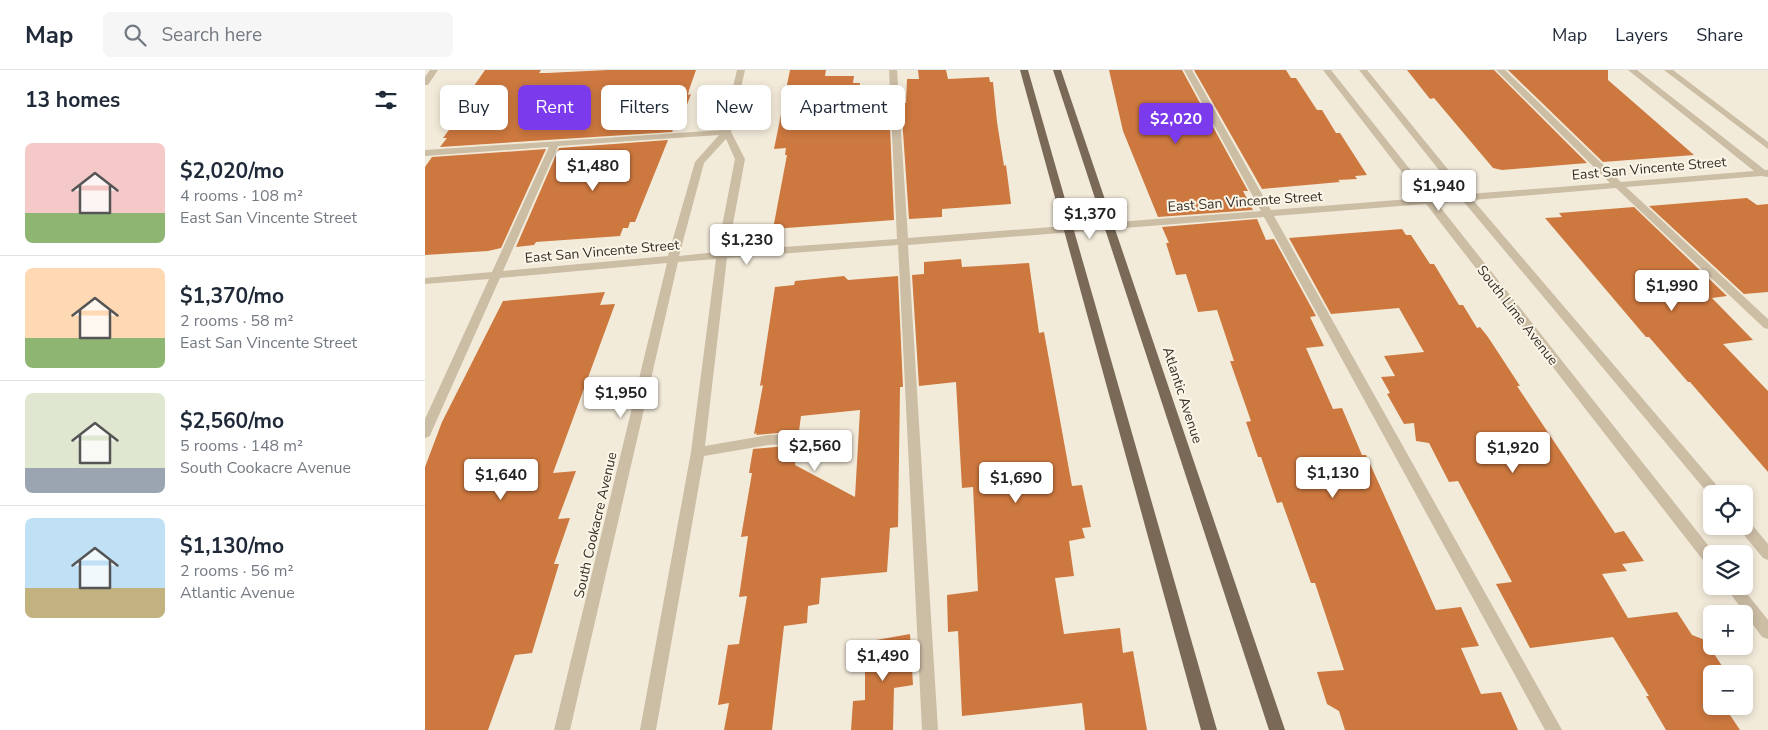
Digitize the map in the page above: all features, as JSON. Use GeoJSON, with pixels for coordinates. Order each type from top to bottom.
{"type":"FeatureCollection","features":[{"type":"Feature","properties":{"kind":"main road"},"geometry":{"type":"LineString","coordinates":[[1023,70],[1209,730]]}},
{"type":"Feature","properties":{"kind":"main road","name":"Atlantic Avenue"},"geometry":{"type":"LineString","coordinates":[[1057,70],[1277,730]]}},
{"type":"Feature","properties":{"kind":"street"},"geometry":{"type":"LineString","coordinates":[[425,83],[434,70]]}},
{"type":"Feature","properties":{"kind":"street","name":"South Cookacre Avenue"},"geometry":{"type":"LineString","coordinates":[[562,730],[673,258],[700,162],[727,132],[741,70]]}},
{"type":"Feature","properties":{"kind":"street"},"geometry":{"type":"LineString","coordinates":[[893,70],[930,730]]}},
{"type":"Feature","properties":{"kind":"street"},"geometry":{"type":"LineString","coordinates":[[1188,70],[1554,730]]}},
{"type":"Feature","properties":{"kind":"street","name":"South Lime Avenue"},"geometry":{"type":"LineString","coordinates":[[1327,70],[1703,550]]}},
{"type":"Feature","properties":{"kind":"street"},"geometry":{"type":"LineString","coordinates":[[1363,70],[1466,198],[1709,485]]}},
{"type":"Feature","properties":{"kind":"street"},"geometry":{"type":"LineString","coordinates":[[1500,70],[1617,184],[1768,325]]}},
{"type":"Feature","properties":{"kind":"street"},"geometry":{"type":"LineString","coordinates":[[1632,70],[1766,174]]}},
{"type":"Feature","properties":{"kind":"street"},"geometry":{"type":"LineString","coordinates":[[1668,70],[1768,146]]}},
{"type":"Feature","properties":{"kind":"street"},"geometry":{"type":"LineString","coordinates":[[425,153],[727,132],[740,159],[722,254],[698,452],[648,730]]}},
{"type":"Feature","properties":{"kind":"street"},"geometry":{"type":"LineString","coordinates":[[425,433],[555,144]]}},
{"type":"Feature","properties":{"kind":"street","name":"East San Vincente Street"},"geometry":{"type":"LineString","coordinates":[[425,281],[722,254],[1068,230],[1617,184],[1766,174]]}},
{"type":"Feature","properties":{"kind":"street"},"geometry":{"type":"LineString","coordinates":[[698,452],[768,440],[817,437]]}},
{"type":"Feature","properties":{"kind":"street"},"geometry":{"type":"LineString","coordinates":[[1752,535],[1768,554]]}},
{"type":"Feature","properties":{"kind":"street"},"geometry":{"type":"LineString","coordinates":[[1739,595],[1768,632]]}},
{"type":"Feature","properties":{"kind":"building"},"geometry":{"type":"Polygon","coordinates":[[[485,70],[541,70],[539,73],[547,73],[608,70],[696,70],[689,90],[688,95],[691,94],[687,105],[687,85],[601,85],[601,130],[673,130],[672,132],[440,147],[447,138],[443,138],[449,130],[508,130],[508,85],[475,85],[485,70]]]}},
{"type":"Feature","properties":{"kind":"building"},"geometry":{"type":"Polygon","coordinates":[[[790,70],[826,70],[825,76],[854,76],[853,83],[860,83],[860,85],[787,85],[790,70]]]}},
{"type":"Feature","properties":{"kind":"building"},"geometry":{"type":"Polygon","coordinates":[[[918,70],[946,70],[948,79],[989,77],[990,82],[993,82],[997,122],[1004,166],[1006,165],[1011,204],[942,209],[942,217],[909,219],[903,130],[905,130],[907,79],[919,79],[918,70]]]}},
{"type":"Feature","properties":{"kind":"building"},"geometry":{"type":"Polygon","coordinates":[[[1109,70],[1182,70],[1248,191],[1243,191],[1253,210],[1158,217],[1123,131],[1109,70]]]}},
{"type":"Feature","properties":{"kind":"building"},"geometry":{"type":"Polygon","coordinates":[[[1194,70],[1286,70],[1291,78],[1296,78],[1317,110],[1322,110],[1336,133],[1340,133],[1367,175],[1355,176],[1357,179],[1338,180],[1340,182],[1262,189],[1194,70]]]}},
{"type":"Feature","properties":{"kind":"building"},"geometry":{"type":"Polygon","coordinates":[[[1407,70],[1494,70],[1587,163],[1502,170],[1493,168],[1434,98],[1430,99],[1407,70]]]}},
{"type":"Feature","properties":{"kind":"building"},"geometry":{"type":"Polygon","coordinates":[[[1508,70],[1608,70],[1608,80],[1694,155],[1603,162],[1508,70]]]}},
{"type":"Feature","properties":{"kind":"building"},"geometry":{"type":"Polygon","coordinates":[[[781,114],[781,130],[890,130],[894,220],[773,229],[787,155],[785,155],[786,148],[774,149],[781,114]]]}},
{"type":"Feature","properties":{"kind":"building"},"geometry":{"type":"Polygon","coordinates":[[[668,140],[635,222],[630,222],[628,228],[623,228],[620,236],[536,242],[534,245],[516,247],[559,148],[668,140]]]}},
{"type":"Feature","properties":{"kind":"building"},"geometry":{"type":"Polygon","coordinates":[[[546,149],[501,248],[488,251],[425,255],[425,167],[432,157],[546,149]]]}},
{"type":"Feature","properties":{"kind":"building"},"geometry":{"type":"Polygon","coordinates":[[[1747,198],[1757,205],[1768,204],[1768,292],[1744,294],[1649,206],[1747,198]]]}},
{"type":"Feature","properties":{"kind":"building"},"geometry":{"type":"Polygon","coordinates":[[[1634,207],[1727,296],[1712,298],[1753,340],[1723,344],[1768,391],[1768,472],[1690,382],[1649,337],[1646,337],[1545,218],[1562,217],[1559,213],[1634,207]]]}},
{"type":"Feature","properties":{"kind":"building"},"geometry":{"type":"Polygon","coordinates":[[[1257,219],[1266,240],[1274,239],[1316,316],[1310,317],[1324,346],[1306,348],[1333,409],[1342,408],[1362,455],[1366,455],[1436,610],[1461,607],[1479,646],[1461,648],[1481,694],[1501,692],[1518,730],[1345,730],[1339,711],[1327,704],[1317,672],[1344,670],[1315,583],[1311,583],[1282,502],[1277,503],[1261,457],[1258,457],[1246,422],[1251,421],[1230,361],[1234,361],[1217,310],[1198,312],[1186,274],[1176,275],[1166,243],[1169,243],[1162,227],[1257,219]]]}},
{"type":"Feature","properties":{"kind":"building"},"geometry":{"type":"Polygon","coordinates":[[[1402,229],[1406,235],[1411,235],[1430,264],[1434,264],[1459,305],[1463,305],[1477,328],[1480,327],[1488,337],[1520,386],[1517,386],[1615,533],[1624,531],[1644,561],[1622,564],[1627,571],[1602,574],[1628,618],[1677,612],[1692,635],[1703,639],[1703,655],[1715,655],[1721,665],[1703,665],[1703,715],[1730,715],[1740,730],[1666,730],[1646,696],[1649,696],[1613,637],[1530,648],[1496,584],[1512,582],[1458,481],[1449,482],[1429,443],[1416,441],[1414,423],[1404,424],[1387,394],[1390,393],[1381,377],[1395,376],[1384,356],[1424,352],[1399,308],[1331,314],[1289,238],[1402,229]]]}},
{"type":"Feature","properties":{"kind":"building"},"geometry":{"type":"Polygon","coordinates":[[[961,259],[962,267],[1029,263],[1039,333],[1044,332],[1072,486],[1082,485],[1091,527],[1082,528],[1085,538],[1069,541],[1074,576],[1055,578],[1064,634],[1120,628],[1123,653],[1133,651],[1147,730],[1085,730],[1082,703],[962,716],[958,631],[948,632],[947,595],[978,591],[973,487],[962,488],[956,382],[919,386],[912,275],[924,274],[924,262],[961,259]]]}},
{"type":"Feature","properties":{"kind":"building"},"geometry":{"type":"Polygon","coordinates":[[[844,276],[848,280],[898,276],[903,387],[900,387],[898,527],[890,528],[887,572],[821,578],[819,604],[808,606],[807,623],[784,626],[772,730],[724,730],[729,703],[718,705],[728,645],[739,644],[747,596],[739,597],[748,536],[741,537],[752,473],[749,473],[753,449],[798,445],[795,465],[855,497],[860,410],[801,416],[799,431],[754,434],[763,385],[760,386],[775,287],[794,285],[795,281],[844,276]]]}},
{"type":"Feature","properties":{"kind":"building"},"geometry":{"type":"Polygon","coordinates":[[[605,292],[600,305],[615,304],[553,473],[576,471],[558,519],[570,518],[554,564],[559,564],[532,653],[515,655],[488,730],[425,730],[425,467],[442,422],[503,301],[605,292]]]}},
{"type":"Feature","properties":{"kind":"building"},"geometry":{"type":"Polygon","coordinates":[[[910,634],[913,685],[894,688],[893,730],[851,730],[853,701],[865,700],[865,642],[910,634]]]}}]}
